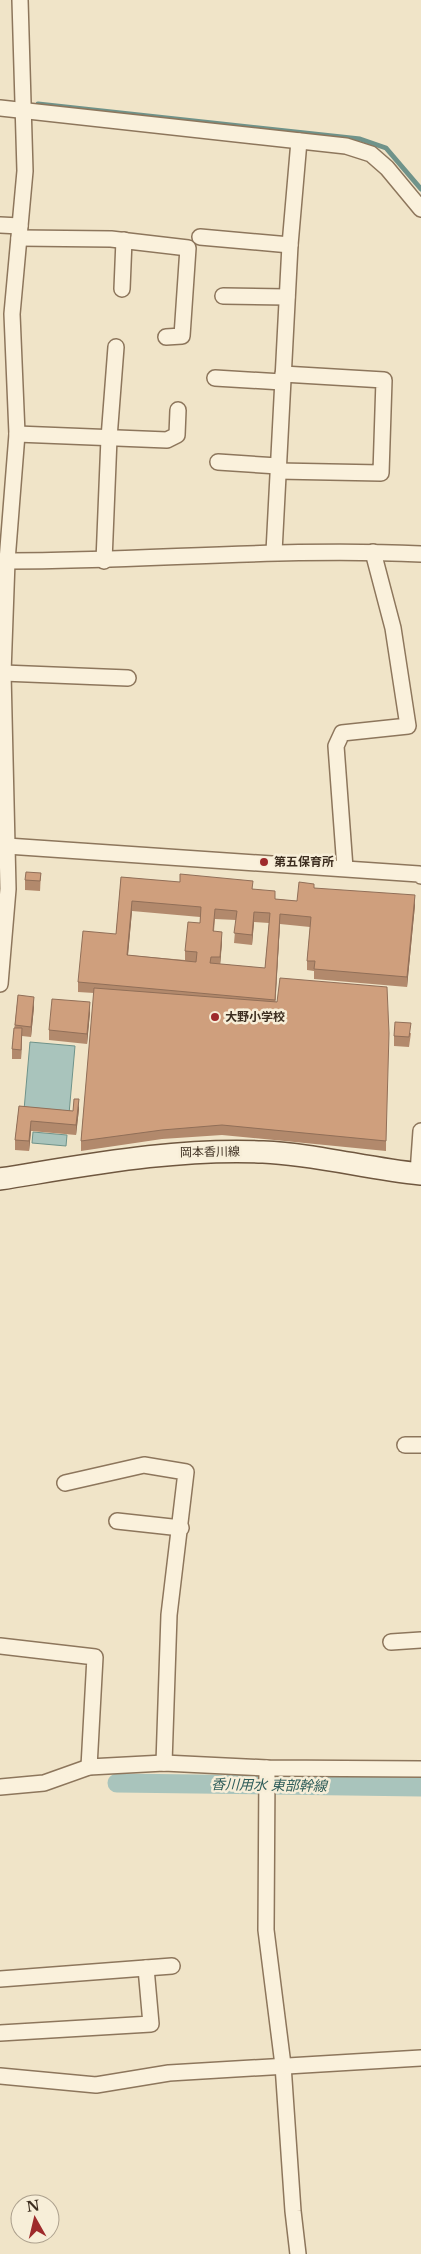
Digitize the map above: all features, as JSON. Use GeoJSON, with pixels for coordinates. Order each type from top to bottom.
{"type":"FeatureCollection","features":[{"type":"Feature","properties":{"kind":"main road","name":"岡本香川線"},"geometry":{"type":"LineString","coordinates":[[0,1179],[142,1156],[190,1151],[265,1152],[419,1174]]}},
{"type":"Feature","properties":{"kind":"street"},"geometry":{"type":"LineString","coordinates":[[0,984],[8,889],[3,672],[3,561],[16,434],[12,314],[25,171],[20,0]]}},
{"type":"Feature","properties":{"kind":"street"},"geometry":{"type":"LineString","coordinates":[[0,108],[346,146],[371,154],[421,208]]}},
{"type":"Feature","properties":{"kind":"street"},"geometry":{"type":"LineString","coordinates":[[274,552],[290,245],[299,141]]}},
{"type":"Feature","properties":{"kind":"street"},"geometry":{"type":"LineString","coordinates":[[0,225],[20,232],[124,240],[188,248],[182,336],[166,337]]}},
{"type":"Feature","properties":{"kind":"street"},"geometry":{"type":"LineString","coordinates":[[200,237],[290,245]]}},
{"type":"Feature","properties":{"kind":"street"},"geometry":{"type":"LineString","coordinates":[[122,289],[124,240]]}},
{"type":"Feature","properties":{"kind":"street"},"geometry":{"type":"LineString","coordinates":[[223,296],[287,297]]}},
{"type":"Feature","properties":{"kind":"street"},"geometry":{"type":"LineString","coordinates":[[104,561],[109,438],[116,347]]}},
{"type":"Feature","properties":{"kind":"street"},"geometry":{"type":"LineString","coordinates":[[215,378],[384,380],[380,473],[278,468],[218,462]]}},
{"type":"Feature","properties":{"kind":"street"},"geometry":{"type":"LineString","coordinates":[[16,434],[167,440],[177,436],[178,410]]}},
{"type":"Feature","properties":{"kind":"street"},"geometry":{"type":"LineString","coordinates":[[3,561],[104,561],[274,552],[421,554]]}},
{"type":"Feature","properties":{"kind":"street"},"geometry":{"type":"LineString","coordinates":[[345,868],[336,746],[342,732],[408,726],[393,628],[373,552]]}},
{"type":"Feature","properties":{"kind":"street"},"geometry":{"type":"LineString","coordinates":[[3,672],[128,678]]}},
{"type":"Feature","properties":{"kind":"street"},"geometry":{"type":"LineString","coordinates":[[7,846],[345,868],[419,874],[421,876]]}},
{"type":"Feature","properties":{"kind":"street"},"geometry":{"type":"LineString","coordinates":[[419,1174],[421,1131]]}},
{"type":"Feature","properties":{"kind":"street"},"geometry":{"type":"LineString","coordinates":[[405,1445],[421,1445]]}},
{"type":"Feature","properties":{"kind":"street"},"geometry":{"type":"LineString","coordinates":[[65,1483],[144,1465],[186,1472],[181,1528],[169,1615],[164,1763]]}},
{"type":"Feature","properties":{"kind":"street"},"geometry":{"type":"LineString","coordinates":[[117,1521],[181,1528]]}},
{"type":"Feature","properties":{"kind":"street"},"geometry":{"type":"LineString","coordinates":[[390,1642],[421,1640]]}},
{"type":"Feature","properties":{"kind":"street"},"geometry":{"type":"LineString","coordinates":[[0,1646],[95,1657],[89,1768]]}},
{"type":"Feature","properties":{"kind":"street"},"geometry":{"type":"LineString","coordinates":[[0,1787],[44,1783],[89,1768],[164,1763],[267,1768],[421,1769]]}},
{"type":"Feature","properties":{"kind":"street"},"geometry":{"type":"LineString","coordinates":[[267,1768],[266,1930],[283,2065],[293,2211],[298,2254]]}},
{"type":"Feature","properties":{"kind":"street"},"geometry":{"type":"LineString","coordinates":[[0,1979],[172,1966]]}},
{"type":"Feature","properties":{"kind":"street"},"geometry":{"type":"LineString","coordinates":[[0,2033],[151,2024],[146,1968]]}},
{"type":"Feature","properties":{"kind":"street"},"geometry":{"type":"LineString","coordinates":[[0,2076],[96,2085],[169,2073],[421,2058]]}},
{"type":"Feature","properties":{"kind":"water"},"geometry":{"type":"Polygon","coordinates":[[[30,1042],[75,1046],[69,1114],[24,1110],[30,1042]]]}},
{"type":"Feature","properties":{"kind":"water"},"geometry":{"type":"Polygon","coordinates":[[[33,1132],[67,1135],[66,1146],[32,1143],[33,1132]]]}},
{"type":"Feature","properties":{"kind":"building"},"geometry":{"type":"Polygon","coordinates":[[[26,872],[41,873],[40,881],[25,880],[26,872]]]}},
{"type":"Feature","properties":{"kind":"building"},"geometry":{"type":"Polygon","coordinates":[[[180,874],[253,881],[252,889],[275,891],[275,899],[297,901],[299,882],[314,884],[314,888],[415,895],[407,977],[314,969],[315,961],[307,961],[311,917],[280,914],[275,1000],[78,982],[83,931],[116,934],[121,877],[180,882],[180,874]],[[132,901],[127,955],[196,962],[197,952],[185,951],[188,922],[200,923],[201,907],[132,901]],[[215,909],[213,931],[222,932],[220,957],[211,957],[210,963],[265,968],[270,913],[254,912],[252,935],[234,933],[237,911],[215,909]]]}},
{"type":"Feature","properties":{"kind":"building"},"geometry":{"type":"Polygon","coordinates":[[[280,978],[387,987],[389,1033],[386,1141],[222,1125],[162,1130],[81,1141],[94,988],[277,1002],[280,978]]]}},
{"type":"Feature","properties":{"kind":"building"},"geometry":{"type":"Polygon","coordinates":[[[18,995],[34,997],[31,1027],[15,1025],[18,995]]]}},
{"type":"Feature","properties":{"kind":"building"},"geometry":{"type":"Polygon","coordinates":[[[52,999],[90,1002],[87,1034],[49,1030],[52,999]]]}},
{"type":"Feature","properties":{"kind":"building"},"geometry":{"type":"Polygon","coordinates":[[[395,1022],[411,1023],[409,1037],[394,1036],[395,1022]]]}},
{"type":"Feature","properties":{"kind":"building"},"geometry":{"type":"Polygon","coordinates":[[[14,1028],[22,1028],[21,1050],[12,1049],[14,1028]]]}},
{"type":"Feature","properties":{"kind":"building"},"geometry":{"type":"Polygon","coordinates":[[[74,1099],[79,1099],[76,1125],[31,1121],[29,1141],[15,1140],[19,1106],[73,1111],[74,1099]]]}},
{"type":"Feature","properties":{"kind":"waterway"},"geometry":{"type":"LineString","coordinates":[[38,104],[360,139],[386,148],[421,189]]}},
{"type":"Feature","properties":{"kind":"waterway","name":"香川用水 東部幹線"},"geometry":{"type":"LineString","coordinates":[[117,1783],[421,1787]]}},
{"type":"Feature","properties":{"kind":"place","name":"第五保育所"},"geometry":{"type":"Point","coordinates":[264,862]}},
{"type":"Feature","properties":{"kind":"place","name":"大野小学校"},"geometry":{"type":"Point","coordinates":[215,1017]}}]}
